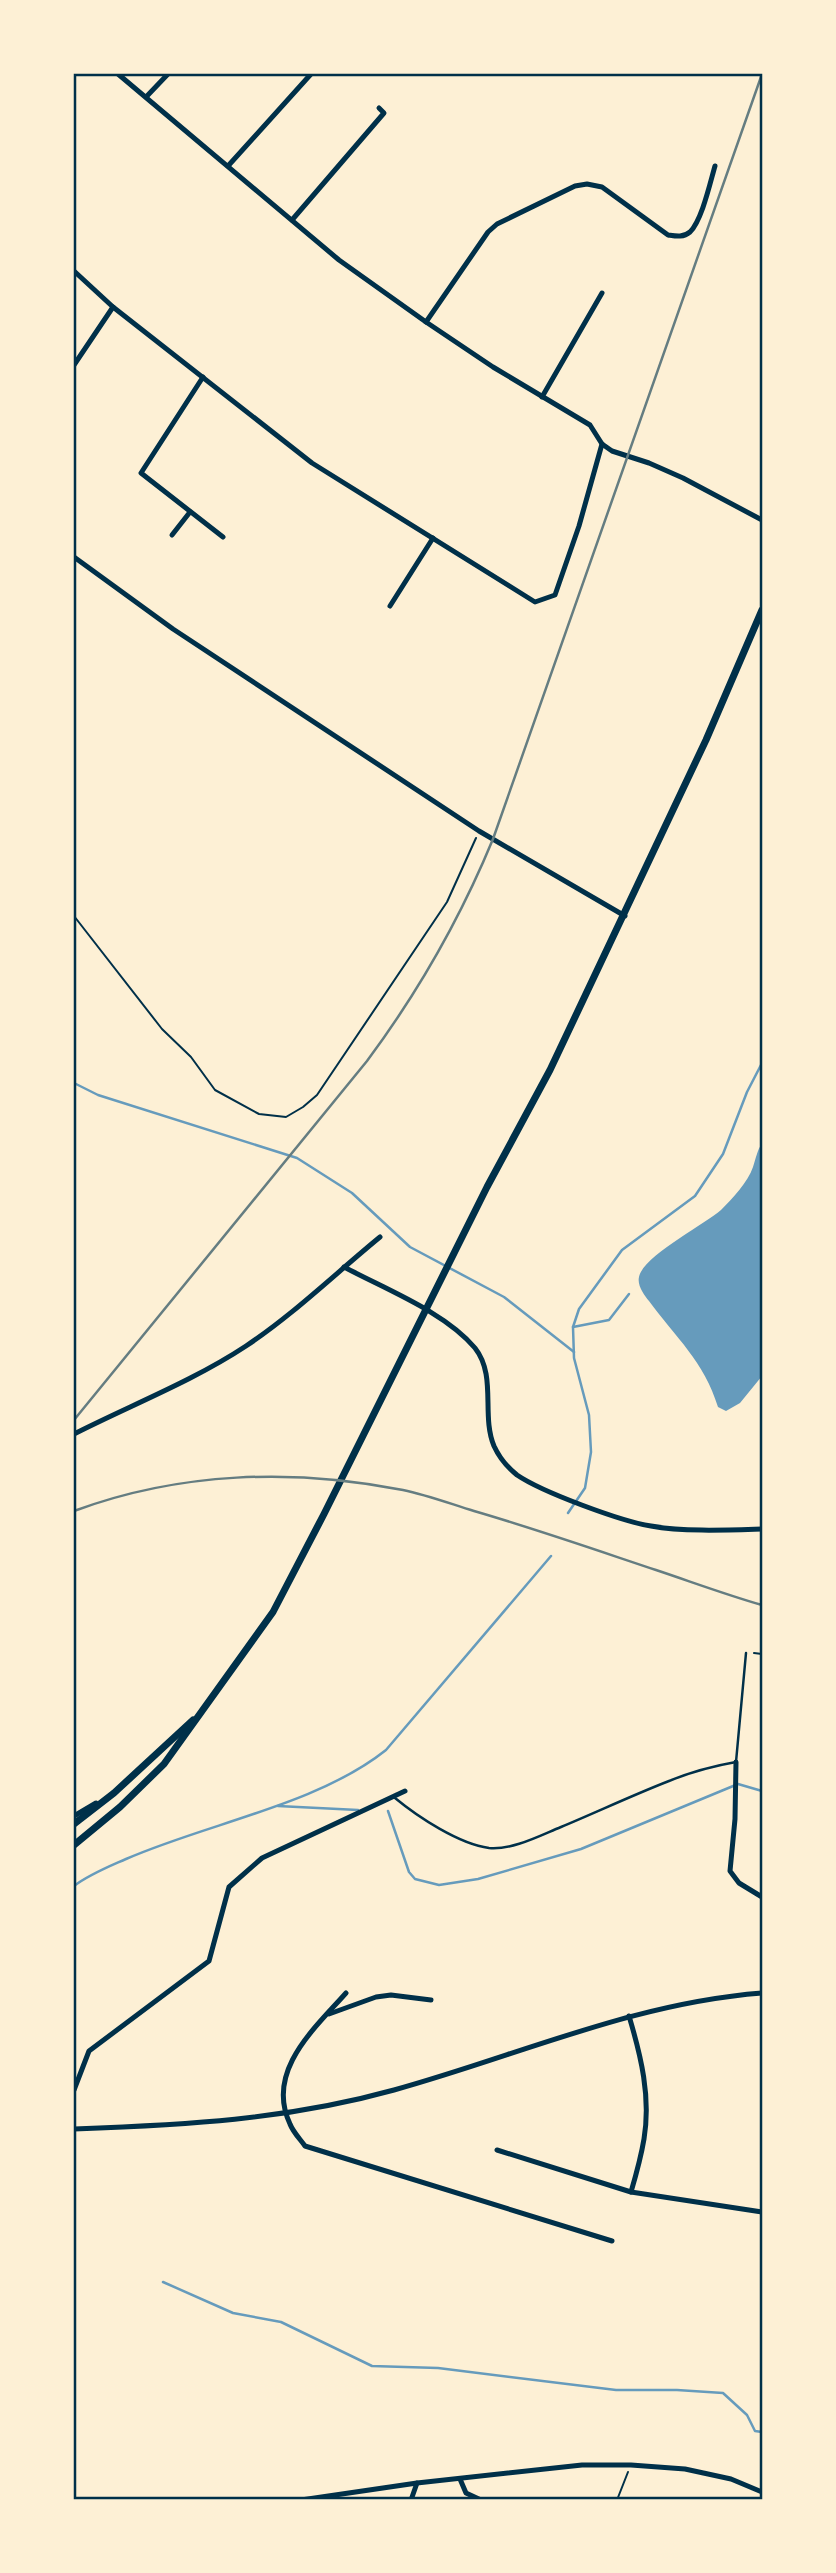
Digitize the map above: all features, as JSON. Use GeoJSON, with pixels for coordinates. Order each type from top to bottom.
{"type":"FeatureCollection","features":[{"type":"Feature","properties":{"kind":"main road"},"geometry":{"type":"LineString","coordinates":[[74,1845],[120,1807],[164,1764],[209,1705],[273,1612],[452,1256],[550,1070],[594,974],[625,916],[762,610]]}},
{"type":"Feature","properties":{"kind":"main road"},"geometry":{"type":"LineString","coordinates":[[74,1824],[114,1793],[209,1705]]}},
{"type":"Feature","properties":{"kind":"street"},"geometry":{"type":"LineString","coordinates":[[118,74],[340,260],[426,322],[590,425],[602,444],[612,451],[649,463],[762,520]]}},
{"type":"Feature","properties":{"kind":"street"},"geometry":{"type":"LineString","coordinates":[[147,96],[168,74]]}},
{"type":"Feature","properties":{"kind":"street"},"geometry":{"type":"LineString","coordinates":[[228,166],[311,74]]}},
{"type":"Feature","properties":{"kind":"street"},"geometry":{"type":"LineString","coordinates":[[292,220],[384,113],[379,107]]}},
{"type":"Feature","properties":{"kind":"street"},"geometry":{"type":"LineString","coordinates":[[426,322],[488,232],[513,215],[575,186],[587,184],[602,187],[668,235],[678,237],[690,232],[699,217],[715,166]]}},
{"type":"Feature","properties":{"kind":"street"},"geometry":{"type":"LineString","coordinates":[[74,271],[113,307],[312,463],[535,602],[555,595],[579,526],[602,444]]}},
{"type":"Feature","properties":{"kind":"street"},"geometry":{"type":"LineString","coordinates":[[542,397],[602,293]]}},
{"type":"Feature","properties":{"kind":"street"},"geometry":{"type":"LineString","coordinates":[[74,365],[113,307]]}},
{"type":"Feature","properties":{"kind":"street"},"geometry":{"type":"LineString","coordinates":[[203,377],[141,473],[223,537]]}},
{"type":"Feature","properties":{"kind":"street"},"geometry":{"type":"LineString","coordinates":[[172,536],[190,512]]}},
{"type":"Feature","properties":{"kind":"street"},"geometry":{"type":"LineString","coordinates":[[390,606],[433,538]]}},
{"type":"Feature","properties":{"kind":"street"},"geometry":{"type":"LineString","coordinates":[[74,556],[173,629],[479,831],[625,916]]}},
{"type":"Feature","properties":{"kind":"street"},"geometry":{"type":"LineString","coordinates":[[74,1434],[245,1347],[281,1321],[380,1237]]}},
{"type":"Feature","properties":{"kind":"street"},"geometry":{"type":"LineString","coordinates":[[344,1267],[426,1310],[460,1333],[478,1353],[486,1374],[490,1434],[502,1461],[526,1480],[585,1505],[652,1527],[762,1529]]}},
{"type":"Feature","properties":{"kind":"street"},"geometry":{"type":"LineString","coordinates":[[736,1762],[730,1871],[739,1883],[762,1897]]}},
{"type":"Feature","properties":{"kind":"street"},"geometry":{"type":"LineString","coordinates":[[74,2090],[89,2051],[209,1961],[229,1887],[262,1858],[405,1791]]}},
{"type":"Feature","properties":{"kind":"street"},"geometry":{"type":"LineString","coordinates":[[74,1816],[114,1793]]}},
{"type":"Feature","properties":{"kind":"street"},"geometry":{"type":"LineString","coordinates":[[346,1993],[304,2040],[288,2067],[284,2085],[286,2115],[290,2126],[305,2146],[612,2241]]}},
{"type":"Feature","properties":{"kind":"street"},"geometry":{"type":"LineString","coordinates":[[74,2129],[286,2115],[395,2090],[629,2016],[674,2006],[762,1993]]}},
{"type":"Feature","properties":{"kind":"street"},"geometry":{"type":"LineString","coordinates":[[326,2015],[376,1997],[391,1995],[431,2000]]}},
{"type":"Feature","properties":{"kind":"street"},"geometry":{"type":"LineString","coordinates":[[629,2016],[644,2072],[646,2095],[644,2139],[631,2192]]}},
{"type":"Feature","properties":{"kind":"street"},"geometry":{"type":"LineString","coordinates":[[497,2150],[631,2192],[762,2212]]}},
{"type":"Feature","properties":{"kind":"street"},"geometry":{"type":"LineString","coordinates":[[301,2500],[417,2483],[582,2465],[685,2469],[731,2479],[762,2492]]}},
{"type":"Feature","properties":{"kind":"street"},"geometry":{"type":"LineString","coordinates":[[460,2479],[466,2493],[481,2500]]}},
{"type":"Feature","properties":{"kind":"street"},"geometry":{"type":"LineString","coordinates":[[411,2500],[417,2483]]}},
{"type":"Feature","properties":{"kind":"lane"},"geometry":{"type":"LineString","coordinates":[[394,1798],[414,1814],[461,1838],[487,1848],[502,1848],[535,1838],[699,1769],[736,1762],[746,1653]]}},
{"type":"Feature","properties":{"kind":"path"},"geometry":{"type":"LineString","coordinates":[[74,916],[162,1029],[191,1057],[215,1090],[259,1114],[286,1117],[317,1095],[390,988],[447,902],[479,831]]}},
{"type":"Feature","properties":{"kind":"path"},"geometry":{"type":"LineString","coordinates":[[746,1653],[762,1654]]}},
{"type":"Feature","properties":{"kind":"path"},"geometry":{"type":"LineString","coordinates":[[617,2500],[631,2465]]}},
{"type":"Feature","properties":{"kind":"water"},"geometry":{"type":"Polygon","coordinates":[[[762,1143],[762,1376],[740,1403],[726,1411],[718,1407],[697,1363],[643,1293],[639,1277],[651,1260],[730,1201],[747,1178],[762,1143]]]}},
{"type":"Feature","properties":{"kind":"waterway"},"geometry":{"type":"LineString","coordinates":[[568,1513],[585,1488],[591,1452],[589,1415],[574,1358],[573,1327],[579,1309],[622,1250],[695,1196],[723,1154],[747,1092],[762,1063]]}},
{"type":"Feature","properties":{"kind":"waterway"},"geometry":{"type":"LineString","coordinates":[[74,1083],[98,1095],[297,1158],[352,1193],[410,1247],[504,1297],[574,1352]]}},
{"type":"Feature","properties":{"kind":"waterway"},"geometry":{"type":"LineString","coordinates":[[573,1327],[609,1320],[629,1294]]}},
{"type":"Feature","properties":{"kind":"waterway"},"geometry":{"type":"LineString","coordinates":[[74,1886],[99,1871],[158,1846],[261,1812],[328,1785],[386,1750],[551,1556]]}},
{"type":"Feature","properties":{"kind":"waterway"},"geometry":{"type":"LineString","coordinates":[[388,1811],[409,1872],[415,1879],[439,1885],[478,1879],[581,1849],[738,1784],[762,1791]]}},
{"type":"Feature","properties":{"kind":"waterway"},"geometry":{"type":"LineString","coordinates":[[278,1806],[358,1810]]}},
{"type":"Feature","properties":{"kind":"waterway"},"geometry":{"type":"LineString","coordinates":[[163,2282],[233,2313],[281,2322],[372,2366],[438,2368],[616,2390],[723,2393],[747,2415],[755,2431],[762,2432]]}},
{"type":"Feature","properties":{"kind":"railway"},"geometry":{"type":"LineString","coordinates":[[74,1420],[367,1061],[421,981],[467,898],[493,839],[762,74]]}},
{"type":"Feature","properties":{"kind":"railway"},"geometry":{"type":"LineString","coordinates":[[74,1511],[154,1488],[195,1481],[278,1477],[362,1483],[430,1497],[762,1605]]}}]}
